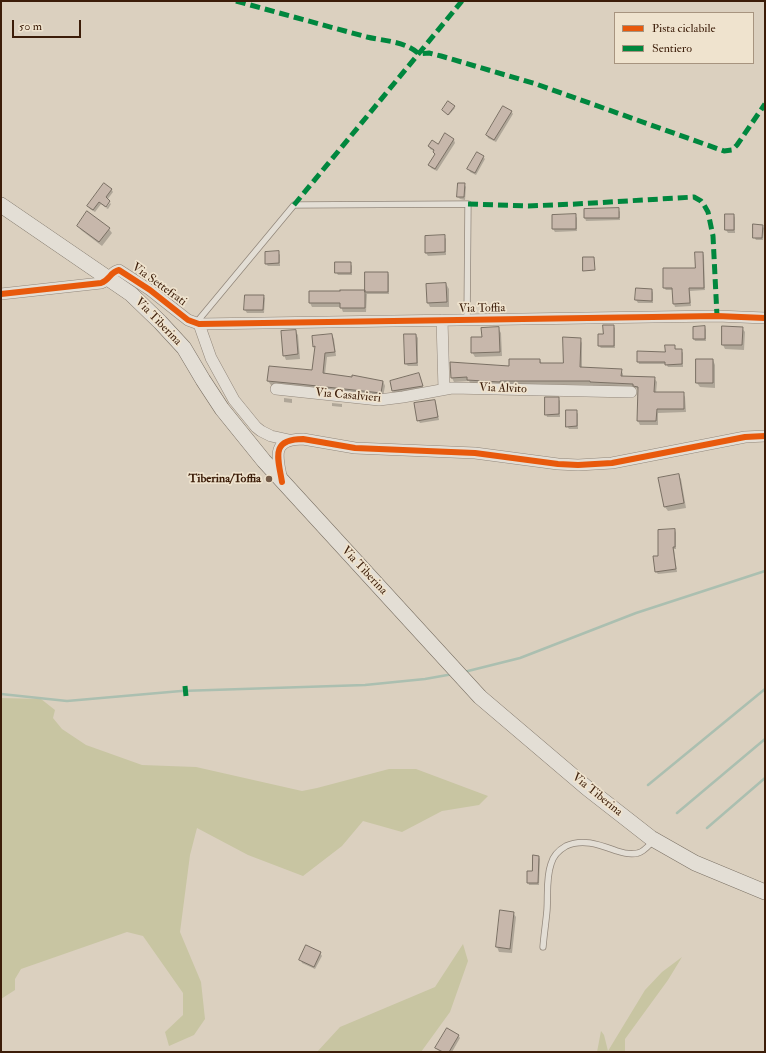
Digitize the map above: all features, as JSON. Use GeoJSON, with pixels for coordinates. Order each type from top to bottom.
{"type":"FeatureCollection","features":[{"type":"Feature","properties":{"kind":"main road","name":"Via Tiberina"},"geometry":{"type":"LineString","coordinates":[[1,205],[130,294],[160,322],[184,348],[222,409],[264,461],[480,697],[581,783],[654,840],[695,863],[765,892]]}},
{"type":"Feature","properties":{"kind":"street","name":"Via Settefrati"},"geometry":{"type":"LineString","coordinates":[[1,294],[101,283],[105,282],[114,272],[119,270],[150,290],[188,320],[197,324]]}},
{"type":"Feature","properties":{"kind":"street","name":"Via Toffia"},"geometry":{"type":"LineString","coordinates":[[197,324],[716,316],[765,318]]}},
{"type":"Feature","properties":{"kind":"street"},"geometry":{"type":"LineString","coordinates":[[442,320],[444,389]]}},
{"type":"Feature","properties":{"kind":"street"},"geometry":{"type":"LineString","coordinates":[[197,324],[212,358],[234,400],[261,431],[271,436],[289,440],[303,439],[355,448],[475,453],[558,464],[578,465],[612,462],[745,437],[765,436]]}},
{"type":"Feature","properties":{"kind":"street","name":"Via Alvito"},"geometry":{"type":"LineString","coordinates":[[444,389],[460,388],[631,392]]}},
{"type":"Feature","properties":{"kind":"street","name":"Via Casalvieri"},"geometry":{"type":"LineString","coordinates":[[276,389],[379,400],[444,389]]}},
{"type":"Feature","properties":{"kind":"street"},"geometry":{"type":"LineString","coordinates":[[282,482],[278,452],[280,446],[289,440]]}},
{"type":"Feature","properties":{"kind":"street"},"geometry":{"type":"LineString","coordinates":[[264,461],[278,452]]}},
{"type":"Feature","properties":{"kind":"lane"},"geometry":{"type":"LineString","coordinates":[[197,324],[294,205],[302,204],[468,204],[467,320]]}},
{"type":"Feature","properties":{"kind":"lane"},"geometry":{"type":"LineString","coordinates":[[542,947],[547,910],[549,869],[553,859],[559,851],[573,843],[585,842],[624,853],[634,854],[643,851],[654,840]]}},
{"type":"Feature","properties":{"kind":"shaded area"},"geometry":{"type":"Polygon","coordinates":[[[1,698],[41,699],[55,710],[53,718],[62,729],[86,745],[142,765],[196,767],[302,791],[389,769],[416,769],[488,796],[479,805],[442,811],[402,832],[363,821],[342,846],[303,876],[248,855],[197,828],[190,855],[180,932],[201,982],[205,1019],[194,1035],[169,1046],[165,1032],[183,1015],[183,993],[143,936],[127,932],[21,969],[15,979],[15,990],[1,999],[1,698]]]}},
{"type":"Feature","properties":{"kind":"shaded area"},"geometry":{"type":"Polygon","coordinates":[[[463,944],[468,961],[450,1012],[421,1052],[317,1052],[340,1027],[435,987],[463,944]]]}},
{"type":"Feature","properties":{"kind":"shaded area"},"geometry":{"type":"Polygon","coordinates":[[[682,957],[668,980],[625,1039],[625,1052],[597,1052],[601,1031],[604,1035],[608,1051],[645,990],[662,972],[682,957]]]}},
{"type":"Feature","properties":{"kind":"building"},"geometry":{"type":"Polygon","coordinates":[[[448,101],[455,106],[448,115],[442,110],[448,101]]]}},
{"type":"Feature","properties":{"kind":"building"},"geometry":{"type":"Polygon","coordinates":[[[503,106],[512,111],[494,140],[486,135],[503,106]]]}},
{"type":"Feature","properties":{"kind":"building"},"geometry":{"type":"Polygon","coordinates":[[[445,133],[454,139],[435,169],[428,165],[435,154],[433,152],[434,150],[428,146],[432,140],[438,144],[445,133]]]}},
{"type":"Feature","properties":{"kind":"building"},"geometry":{"type":"Polygon","coordinates":[[[477,152],[484,156],[475,173],[467,169],[477,152]]]}},
{"type":"Feature","properties":{"kind":"building"},"geometry":{"type":"Polygon","coordinates":[[[104,183],[112,189],[106,197],[110,201],[106,207],[99,202],[93,210],[87,206],[104,183]]]}},
{"type":"Feature","properties":{"kind":"building"},"geometry":{"type":"Polygon","coordinates":[[[458,183],[465,183],[464,197],[457,197],[458,183]]]}},
{"type":"Feature","properties":{"kind":"building"},"geometry":{"type":"Polygon","coordinates":[[[619,208],[619,218],[584,218],[584,209],[619,208]]]}},
{"type":"Feature","properties":{"kind":"building"},"geometry":{"type":"Polygon","coordinates":[[[87,211],[110,228],[99,242],[77,226],[87,211]]]}},
{"type":"Feature","properties":{"kind":"building"},"geometry":{"type":"Polygon","coordinates":[[[576,214],[576,229],[552,229],[552,215],[576,214]]]}},
{"type":"Feature","properties":{"kind":"building"},"geometry":{"type":"Polygon","coordinates":[[[725,214],[734,214],[734,230],[725,230],[725,214]]]}},
{"type":"Feature","properties":{"kind":"building"},"geometry":{"type":"Polygon","coordinates":[[[753,224],[763,225],[762,238],[753,238],[753,224]]]}},
{"type":"Feature","properties":{"kind":"building"},"geometry":{"type":"Polygon","coordinates":[[[445,235],[445,252],[425,253],[425,236],[445,235]]]}},
{"type":"Feature","properties":{"kind":"building"},"geometry":{"type":"Polygon","coordinates":[[[279,251],[279,263],[265,264],[265,252],[279,251]]]}},
{"type":"Feature","properties":{"kind":"building"},"geometry":{"type":"Polygon","coordinates":[[[695,252],[703,252],[704,288],[689,288],[690,303],[673,304],[672,288],[663,288],[663,268],[695,268],[695,252]]]}},
{"type":"Feature","properties":{"kind":"building"},"geometry":{"type":"Polygon","coordinates":[[[583,257],[594,257],[595,270],[583,271],[583,257]]]}},
{"type":"Feature","properties":{"kind":"building"},"geometry":{"type":"Polygon","coordinates":[[[335,262],[351,262],[351,273],[335,273],[335,262]]]}},
{"type":"Feature","properties":{"kind":"building"},"geometry":{"type":"Polygon","coordinates":[[[365,272],[388,272],[388,292],[365,292],[365,272]]]}},
{"type":"Feature","properties":{"kind":"building"},"geometry":{"type":"Polygon","coordinates":[[[446,283],[447,302],[427,303],[426,284],[446,283]]]}},
{"type":"Feature","properties":{"kind":"building"},"geometry":{"type":"Polygon","coordinates":[[[636,288],[652,289],[652,301],[635,300],[636,288]]]}},
{"type":"Feature","properties":{"kind":"building"},"geometry":{"type":"Polygon","coordinates":[[[365,290],[365,308],[340,308],[340,303],[309,303],[309,291],[365,290]]]}},
{"type":"Feature","properties":{"kind":"building"},"geometry":{"type":"Polygon","coordinates":[[[245,295],[264,295],[263,310],[244,310],[245,295]]]}},
{"type":"Feature","properties":{"kind":"building"},"geometry":{"type":"Polygon","coordinates":[[[603,325],[614,325],[614,346],[598,346],[598,334],[603,334],[603,325]]]}},
{"type":"Feature","properties":{"kind":"building"},"geometry":{"type":"Polygon","coordinates":[[[705,326],[705,339],[693,339],[693,327],[705,326]]]}},
{"type":"Feature","properties":{"kind":"building"},"geometry":{"type":"Polygon","coordinates":[[[722,326],[743,327],[742,345],[722,345],[722,326]]]}},
{"type":"Feature","properties":{"kind":"building"},"geometry":{"type":"Polygon","coordinates":[[[499,327],[500,352],[471,353],[471,337],[482,337],[481,328],[499,327]]]}},
{"type":"Feature","properties":{"kind":"building"},"geometry":{"type":"Polygon","coordinates":[[[296,330],[298,354],[283,356],[281,331],[296,330]]]}},
{"type":"Feature","properties":{"kind":"building"},"geometry":{"type":"Polygon","coordinates":[[[332,334],[335,352],[325,353],[323,373],[352,377],[352,375],[383,381],[381,393],[267,381],[269,366],[312,370],[315,346],[313,347],[312,336],[332,334]]]}},
{"type":"Feature","properties":{"kind":"building"},"geometry":{"type":"Polygon","coordinates":[[[404,334],[416,334],[417,363],[405,364],[404,334]]]}},
{"type":"Feature","properties":{"kind":"building"},"geometry":{"type":"Polygon","coordinates":[[[563,337],[581,338],[580,367],[622,369],[621,376],[655,377],[654,392],[684,392],[684,409],[657,409],[656,421],[637,421],[638,387],[633,386],[633,384],[590,381],[500,382],[467,380],[467,377],[451,378],[450,362],[509,366],[509,359],[540,359],[540,363],[563,363],[563,337]]]}},
{"type":"Feature","properties":{"kind":"building"},"geometry":{"type":"Polygon","coordinates":[[[665,345],[675,345],[675,349],[682,349],[682,364],[665,365],[665,362],[637,362],[637,351],[665,352],[665,345]]]}},
{"type":"Feature","properties":{"kind":"building"},"geometry":{"type":"Polygon","coordinates":[[[696,359],[713,359],[713,383],[696,383],[696,359]]]}},
{"type":"Feature","properties":{"kind":"building"},"geometry":{"type":"Polygon","coordinates":[[[419,373],[423,386],[392,391],[390,381],[419,373]]]}},
{"type":"Feature","properties":{"kind":"building"},"geometry":{"type":"Polygon","coordinates":[[[545,397],[559,397],[559,414],[545,415],[545,397]]]}},
{"type":"Feature","properties":{"kind":"building"},"geometry":{"type":"Polygon","coordinates":[[[435,400],[438,417],[417,421],[414,403],[435,400]]]}},
{"type":"Feature","properties":{"kind":"building"},"geometry":{"type":"Polygon","coordinates":[[[566,410],[577,410],[577,426],[566,427],[566,410]]]}},
{"type":"Feature","properties":{"kind":"building"},"geometry":{"type":"Polygon","coordinates":[[[679,474],[684,503],[664,507],[658,478],[679,474]]]}},
{"type":"Feature","properties":{"kind":"building"},"geometry":{"type":"Polygon","coordinates":[[[675,529],[675,547],[673,547],[676,569],[655,572],[653,556],[658,556],[658,530],[675,529]]]}},
{"type":"Feature","properties":{"kind":"building"},"geometry":{"type":"Polygon","coordinates":[[[533,855],[539,856],[538,883],[527,883],[527,871],[532,871],[533,855]]]}},
{"type":"Feature","properties":{"kind":"building"},"geometry":{"type":"Polygon","coordinates":[[[500,910],[514,912],[510,949],[496,947],[500,910]]]}},
{"type":"Feature","properties":{"kind":"building"},"geometry":{"type":"Polygon","coordinates":[[[306,945],[321,952],[314,967],[299,960],[306,945]]]}},
{"type":"Feature","properties":{"kind":"building"},"geometry":{"type":"Polygon","coordinates":[[[447,1028],[459,1035],[449,1052],[443,1052],[435,1048],[447,1028]]]}},
{"type":"Feature","properties":{"kind":"waterway"},"geometry":{"type":"LineString","coordinates":[[464,672],[520,658],[636,613],[765,571]]}},
{"type":"Feature","properties":{"kind":"waterway"},"geometry":{"type":"LineString","coordinates":[[1,694],[67,701],[181,691],[365,685],[425,679],[453,674]]}},
{"type":"Feature","properties":{"kind":"waterway"},"geometry":{"type":"LineString","coordinates":[[648,785],[765,689]]}},
{"type":"Feature","properties":{"kind":"waterway"},"geometry":{"type":"LineString","coordinates":[[677,813],[765,739]]}},
{"type":"Feature","properties":{"kind":"waterway"},"geometry":{"type":"LineString","coordinates":[[707,828],[765,778]]}},
{"type":"Feature","properties":{"kind":"marked path"},"geometry":{"type":"LineString","coordinates":[[236,1],[367,37],[394,42],[407,46],[419,54],[429,53],[441,56],[536,84],[724,151],[732,150],[737,145],[765,104]]}},
{"type":"Feature","properties":{"kind":"marked path"},"geometry":{"type":"LineString","coordinates":[[294,205],[462,1]]}},
{"type":"Feature","properties":{"kind":"marked path"},"geometry":{"type":"LineString","coordinates":[[468,204],[528,206],[694,197],[701,201],[708,212],[713,236],[717,316]]}},
{"type":"Feature","properties":{"kind":"marked path"},"geometry":{"type":"LineString","coordinates":[[185,686],[186,696]]}},
{"type":"Feature","properties":{"kind":"cycle path"},"geometry":{"type":"LineString","coordinates":[[1,294],[101,283],[114,272],[119,270],[150,290],[188,320],[199,324],[717,316],[765,318]]}},
{"type":"Feature","properties":{"kind":"cycle path"},"geometry":{"type":"LineString","coordinates":[[282,482],[278,458],[279,452],[281,446],[285,442],[292,440],[303,439],[355,448],[475,453],[558,464],[578,465],[612,463],[745,437],[765,436]]}},
{"type":"Feature","properties":{"kind":"place","name":"Tiberina/Toffia"},"geometry":{"type":"Point","coordinates":[269,479]}}]}
